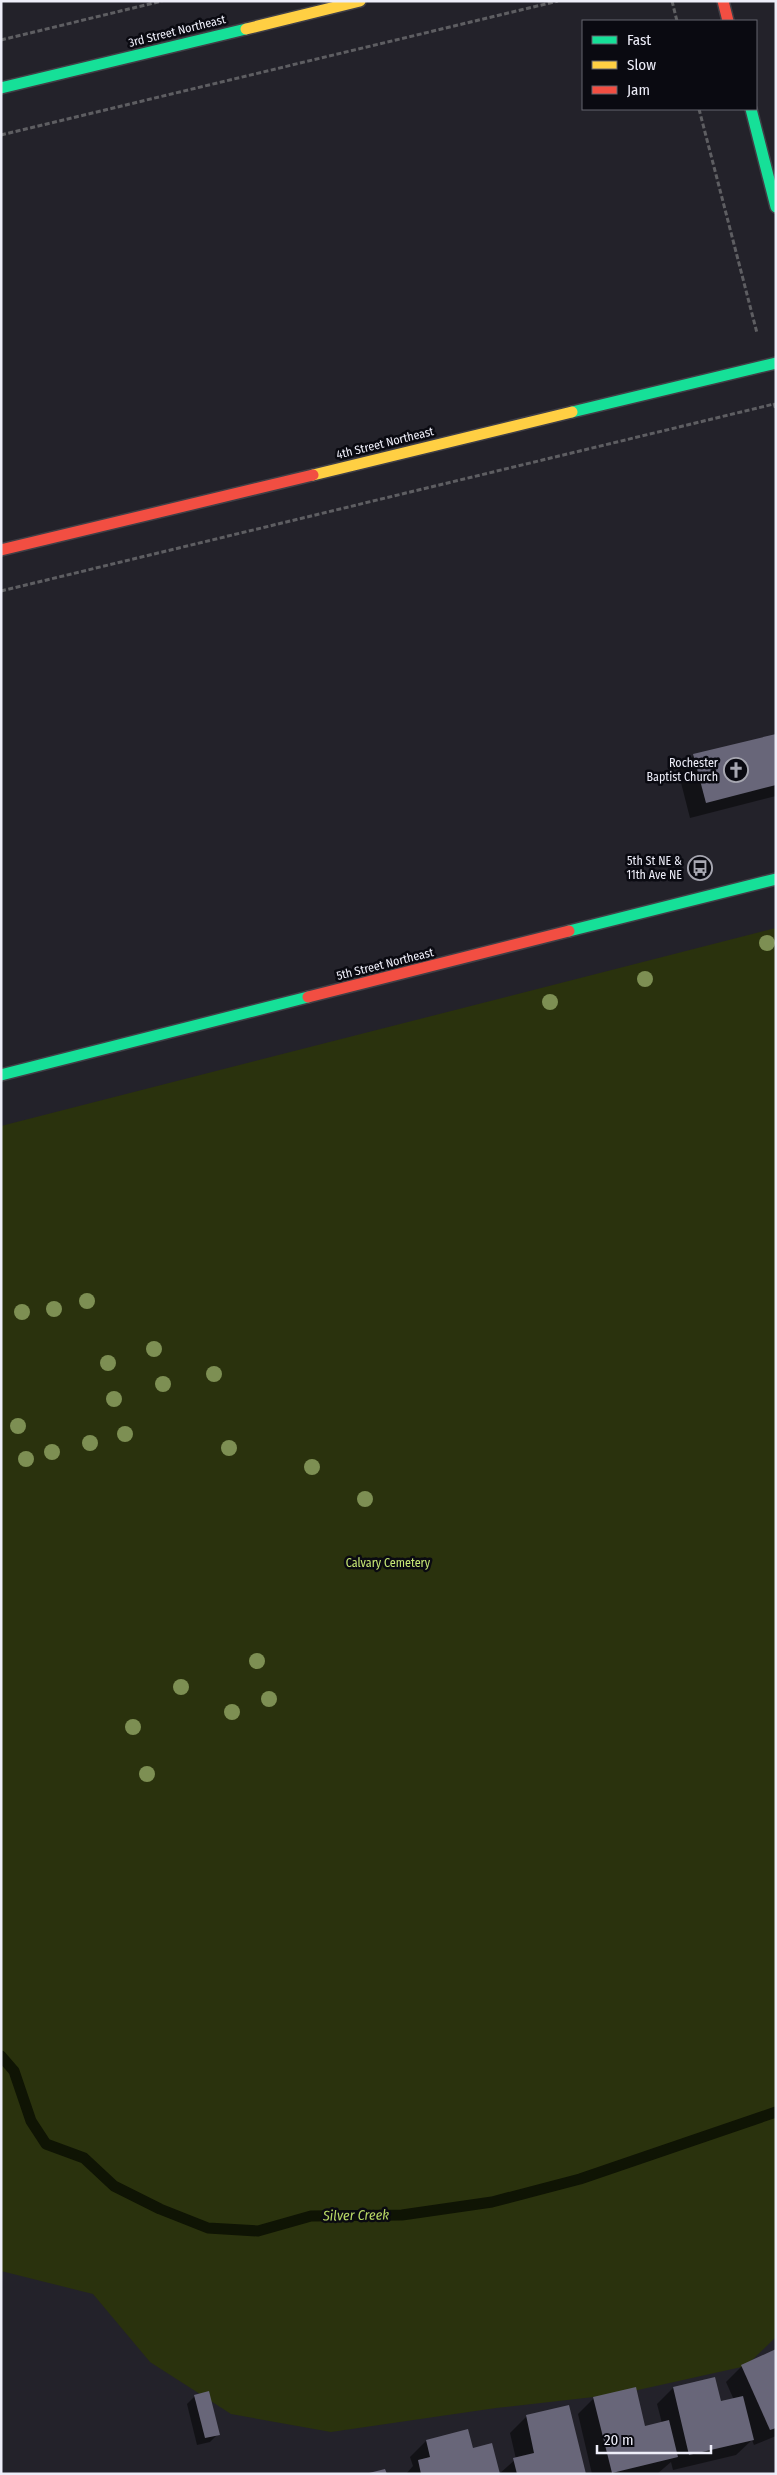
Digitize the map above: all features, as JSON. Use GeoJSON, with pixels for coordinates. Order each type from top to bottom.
{"type":"FeatureCollection","features":[{"type":"Feature","properties":{"kind":"street","name":"3rd Street Northeast"},"geometry":{"type":"LineString","coordinates":[[1,88],[360,1]]}},
{"type":"Feature","properties":{"kind":"street"},"geometry":{"type":"LineString","coordinates":[[723,1],[728,20]]}},
{"type":"Feature","properties":{"kind":"street"},"geometry":{"type":"LineString","coordinates":[[751,110],[776,207]]}},
{"type":"Feature","properties":{"kind":"street","name":"4th Street Northeast"},"geometry":{"type":"LineString","coordinates":[[1,550],[776,363]]}},
{"type":"Feature","properties":{"kind":"street","name":"5th Street Northeast"},"geometry":{"type":"LineString","coordinates":[[1,1075],[776,879]]}},
{"type":"Feature","properties":{"kind":"path"},"geometry":{"type":"LineString","coordinates":[[1,40],[162,1]]}},
{"type":"Feature","properties":{"kind":"path"},"geometry":{"type":"LineString","coordinates":[[1,135],[558,1]]}},
{"type":"Feature","properties":{"kind":"path"},"geometry":{"type":"LineString","coordinates":[[672,1],[677,20]]}},
{"type":"Feature","properties":{"kind":"path"},"geometry":{"type":"LineString","coordinates":[[699,110],[756,330]]}},
{"type":"Feature","properties":{"kind":"path"},"geometry":{"type":"LineString","coordinates":[[1,591],[774,404],[776,410]]}},
{"type":"Feature","properties":{"kind":"green space","name":"Calvary Cemetery"},"geometry":{"type":"Polygon","coordinates":[[[776,928],[776,2337],[746,2366],[620,2394],[496,2408],[331,2432],[231,2414],[150,2362],[93,2294],[1,2271],[1,1126],[776,928]]]}},
{"type":"Feature","properties":{"kind":"building","name":"Rochester Baptist Church"},"geometry":{"type":"Polygon","coordinates":[[[776,734],[776,785],[706,803],[693,754],[776,734]]]}},
{"type":"Feature","properties":{"kind":"building"},"geometry":{"type":"Polygon","coordinates":[[[776,2349],[776,2428],[770,2430],[741,2365],[776,2349]]]}},
{"type":"Feature","properties":{"kind":"building"},"geometry":{"type":"Polygon","coordinates":[[[715,2377],[721,2401],[743,2396],[754,2440],[689,2455],[673,2387],[715,2377]]]}},
{"type":"Feature","properties":{"kind":"building"},"geometry":{"type":"Polygon","coordinates":[[[636,2387],[645,2426],[669,2420],[678,2457],[612,2473],[593,2397],[636,2387]]]}},
{"type":"Feature","properties":{"kind":"building"},"geometry":{"type":"Polygon","coordinates":[[[209,2391],[220,2435],[205,2438],[194,2395],[209,2391]]]}},
{"type":"Feature","properties":{"kind":"building"},"geometry":{"type":"Polygon","coordinates":[[[569,2405],[586,2474],[517,2474],[513,2458],[534,2453],[526,2415],[569,2405]]]}},
{"type":"Feature","properties":{"kind":"building"},"geometry":{"type":"Polygon","coordinates":[[[468,2429],[473,2448],[492,2443],[500,2474],[421,2474],[418,2460],[430,2457],[426,2440],[468,2429]]]}},
{"type":"Feature","properties":{"kind":"building"},"geometry":{"type":"Polygon","coordinates":[[[385,2469],[387,2474],[369,2474],[369,2473],[385,2469]]]}},
{"type":"Feature","properties":{"kind":"waterway","name":"Silver Creek"},"geometry":{"type":"LineString","coordinates":[[1,2056],[14,2071],[31,2121],[46,2144],[84,2158],[114,2186],[160,2209],[208,2228],[258,2231],[311,2216],[402,2215],[492,2202],[580,2179],[776,2112]]}},
{"type":"Feature","properties":{"kind":"traffic: fast"},"geometry":{"type":"LineString","coordinates":[[1,88],[246,29]]}},
{"type":"Feature","properties":{"kind":"traffic: fast"},"geometry":{"type":"LineString","coordinates":[[751,110],[776,207]]}},
{"type":"Feature","properties":{"kind":"traffic: fast"},"geometry":{"type":"LineString","coordinates":[[572,412],[776,363]]}},
{"type":"Feature","properties":{"kind":"traffic: fast"},"geometry":{"type":"LineString","coordinates":[[569,931],[776,879]]}},
{"type":"Feature","properties":{"kind":"traffic: fast"},"geometry":{"type":"LineString","coordinates":[[1,1075],[308,997]]}},
{"type":"Feature","properties":{"kind":"traffic: slow"},"geometry":{"type":"LineString","coordinates":[[246,29],[360,1]]}},
{"type":"Feature","properties":{"kind":"traffic: slow"},"geometry":{"type":"LineString","coordinates":[[313,475],[572,412]]}},
{"type":"Feature","properties":{"kind":"traffic: jam"},"geometry":{"type":"LineString","coordinates":[[723,1],[728,20]]}},
{"type":"Feature","properties":{"kind":"traffic: jam"},"geometry":{"type":"LineString","coordinates":[[1,550],[313,475]]}},
{"type":"Feature","properties":{"kind":"traffic: jam"},"geometry":{"type":"LineString","coordinates":[[308,997],[569,931]]}},
{"type":"Feature","properties":{"kind":"place","name":"Rochester Baptist Church"},"geometry":{"type":"Point","coordinates":[736,770]}},
{"type":"Feature","properties":{"kind":"place","name":"5th St NE & 11th Ave NE"},"geometry":{"type":"Point","coordinates":[700,868]}}]}
